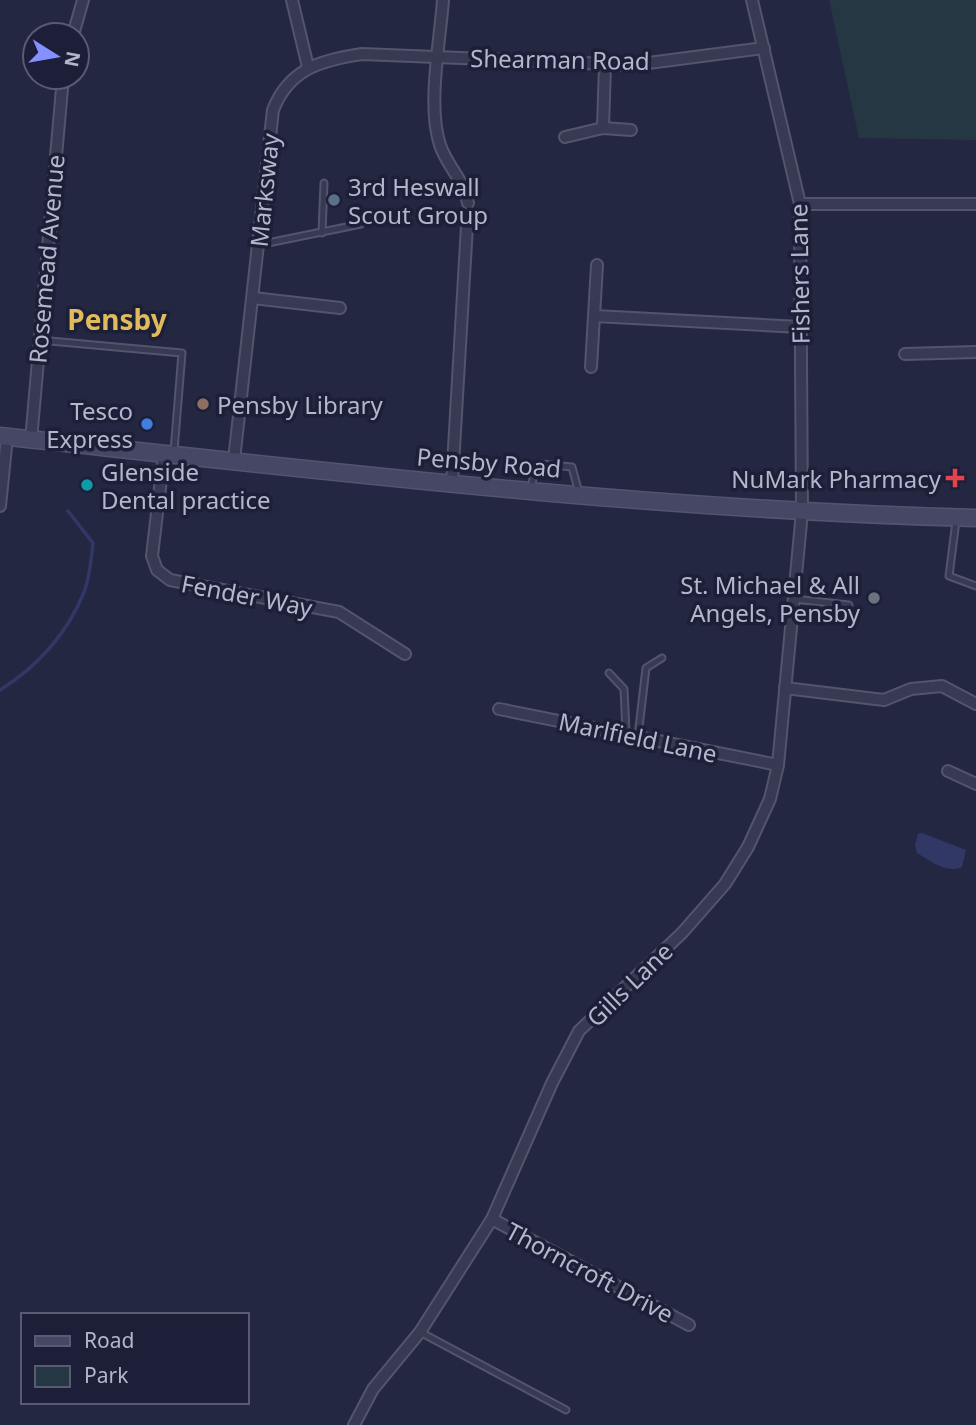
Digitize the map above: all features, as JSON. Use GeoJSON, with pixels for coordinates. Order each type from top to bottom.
{"type":"FeatureCollection","features":[{"type":"Feature","properties":{"kind":"main road","name":"Pensby Road"},"geometry":{"type":"LineString","coordinates":[[4,437],[452,482],[802,512],[976,518]]}},
{"type":"Feature","properties":{"kind":"street"},"geometry":{"type":"LineString","coordinates":[[77,21],[83,0]]}},
{"type":"Feature","properties":{"kind":"street"},"geometry":{"type":"LineString","coordinates":[[292,0],[308,67]]}},
{"type":"Feature","properties":{"kind":"street"},"geometry":{"type":"LineString","coordinates":[[443,0],[434,118],[440,147],[465,188],[468,203]]}},
{"type":"Feature","properties":{"kind":"street","name":"Fishers Lane"},"geometry":{"type":"LineString","coordinates":[[752,0],[800,204],[802,512]]}},
{"type":"Feature","properties":{"kind":"street","name":"Shearman Road"},"geometry":{"type":"LineString","coordinates":[[439,56],[632,65],[764,48]]}},
{"type":"Feature","properties":{"kind":"street","name":"Marksway"},"geometry":{"type":"LineString","coordinates":[[233,460],[273,110],[287,83],[308,67],[362,54],[439,56]]}},
{"type":"Feature","properties":{"kind":"street"},"geometry":{"type":"LineString","coordinates":[[603,128],[605,65]]}},
{"type":"Feature","properties":{"kind":"street","name":"Rosemead Avenue"},"geometry":{"type":"LineString","coordinates":[[31,440],[62,91]]}},
{"type":"Feature","properties":{"kind":"street"},"geometry":{"type":"LineString","coordinates":[[565,137],[603,128],[631,130]]}},
{"type":"Feature","properties":{"kind":"street"},"geometry":{"type":"LineString","coordinates":[[800,204],[976,204]]}},
{"type":"Feature","properties":{"kind":"street"},"geometry":{"type":"LineString","coordinates":[[452,482],[467,226]]}},
{"type":"Feature","properties":{"kind":"street"},"geometry":{"type":"LineString","coordinates":[[591,366],[597,265]]}},
{"type":"Feature","properties":{"kind":"street"},"geometry":{"type":"LineString","coordinates":[[253,298],[340,308]]}},
{"type":"Feature","properties":{"kind":"street"},"geometry":{"type":"LineString","coordinates":[[595,316],[800,327]]}},
{"type":"Feature","properties":{"kind":"street"},"geometry":{"type":"LineString","coordinates":[[905,354],[976,352]]}},
{"type":"Feature","properties":{"kind":"street"},"geometry":{"type":"LineString","coordinates":[[0,506],[4,437]]}},
{"type":"Feature","properties":{"kind":"street","name":"Fender Way"},"geometry":{"type":"LineString","coordinates":[[169,454],[152,556],[156,570],[170,580],[339,612],[405,653]]}},
{"type":"Feature","properties":{"kind":"street","name":"Gills Lane"},"geometry":{"type":"LineString","coordinates":[[354,1425],[373,1389],[420,1332],[492,1220],[552,1083],[579,1031],[682,933],[725,884],[748,847],[764,811],[778,765],[802,512]]}},
{"type":"Feature","properties":{"kind":"street"},"geometry":{"type":"LineString","coordinates":[[785,688],[884,700],[911,689],[942,686],[976,704]]}},
{"type":"Feature","properties":{"kind":"street","name":"Marlfield Lane"},"geometry":{"type":"LineString","coordinates":[[499,709],[626,732],[778,765]]}},
{"type":"Feature","properties":{"kind":"street"},"geometry":{"type":"LineString","coordinates":[[948,771],[976,784]]}},
{"type":"Feature","properties":{"kind":"street","name":"Thorncroft Drive"},"geometry":{"type":"LineString","coordinates":[[492,1220],[689,1325]]}},
{"type":"Feature","properties":{"kind":"lane"},"geometry":{"type":"LineString","coordinates":[[323,233],[324,183]]}},
{"type":"Feature","properties":{"kind":"lane"},"geometry":{"type":"LineString","coordinates":[[258,245],[361,224]]}},
{"type":"Feature","properties":{"kind":"lane"},"geometry":{"type":"LineString","coordinates":[[38,340],[182,353],[169,454]]}},
{"type":"Feature","properties":{"kind":"lane"},"geometry":{"type":"LineString","coordinates":[[531,489],[535,468],[541,464],[572,467],[579,493]]}},
{"type":"Feature","properties":{"kind":"lane"},"geometry":{"type":"LineString","coordinates":[[957,518],[949,576],[976,586]]}},
{"type":"Feature","properties":{"kind":"lane"},"geometry":{"type":"LineString","coordinates":[[794,600],[849,605]]}},
{"type":"Feature","properties":{"kind":"lane"},"geometry":{"type":"LineString","coordinates":[[638,736],[646,668],[662,658]]}},
{"type":"Feature","properties":{"kind":"lane"},"geometry":{"type":"LineString","coordinates":[[609,673],[624,688],[626,732]]}},
{"type":"Feature","properties":{"kind":"lane"},"geometry":{"type":"LineString","coordinates":[[420,1332],[566,1410]]}},
{"type":"Feature","properties":{"kind":"green space"},"geometry":{"type":"Polygon","coordinates":[[[829,0],[976,0],[976,140],[859,138],[829,0]]]}},
{"type":"Feature","properties":{"kind":"water"},"geometry":{"type":"Polygon","coordinates":[[[922,833],[966,850],[962,867],[944,868],[917,853],[915,845],[918,834],[922,833]]]}},
{"type":"Feature","properties":{"kind":"waterway"},"geometry":{"type":"LineString","coordinates":[[0,690],[26,671],[50,648],[69,621],[84,592],[93,543],[68,511]]}},
{"type":"Feature","properties":{"kind":"place","name":"3rd Heswall Scout Group"},"geometry":{"type":"Point","coordinates":[334,200]}},
{"type":"Feature","properties":{"kind":"place","name":"Pensby Library"},"geometry":{"type":"Point","coordinates":[203,404]}},
{"type":"Feature","properties":{"kind":"place","name":"Tesco Express"},"geometry":{"type":"Point","coordinates":[147,424]}},
{"type":"Feature","properties":{"kind":"place","name":"NuMark Pharmacy"},"geometry":{"type":"Point","coordinates":[955,478]}},
{"type":"Feature","properties":{"kind":"place","name":"Glenside Dental practice"},"geometry":{"type":"Point","coordinates":[87,485]}},
{"type":"Feature","properties":{"kind":"place","name":"St. Michael & All Angels, Pensby"},"geometry":{"type":"Point","coordinates":[874,598]}},
{"type":"Feature","properties":{"kind":"district","name":"Pensby"},"geometry":{"type":"Point","coordinates":[117,319]}}]}
